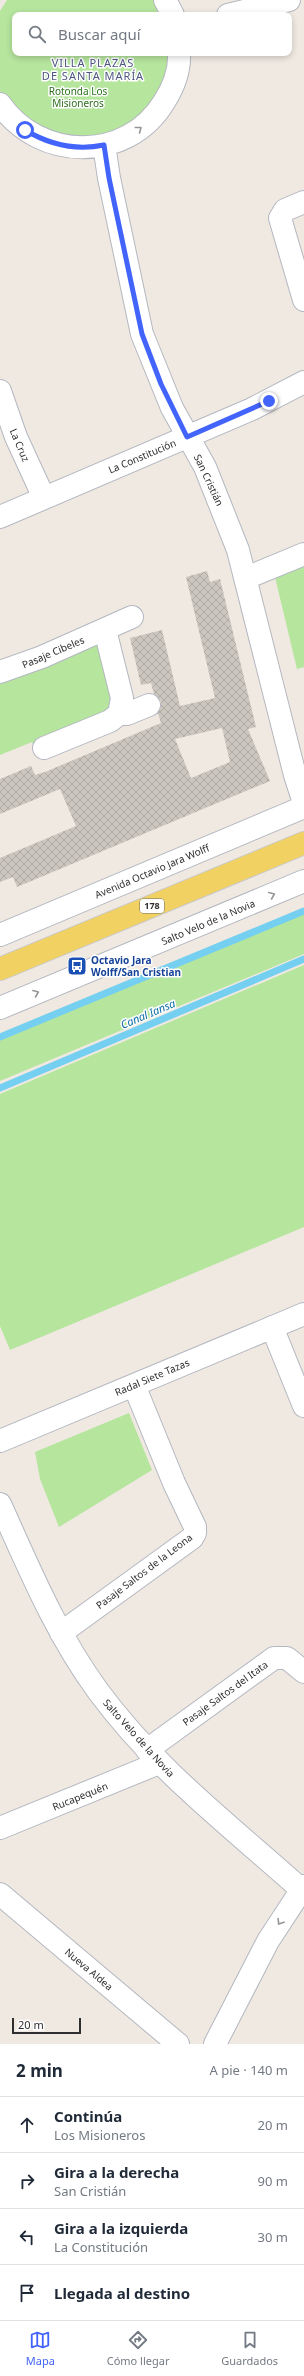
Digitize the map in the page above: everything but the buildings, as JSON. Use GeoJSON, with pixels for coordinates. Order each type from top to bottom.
{"type":"FeatureCollection","features":[{"type":"Feature","properties":{"kind":"main road","name":"178"},"geometry":{"type":"LineString","coordinates":[[0,970],[304,843]]}},
{"type":"Feature","properties":{"kind":"street"},"geometry":{"type":"LineString","coordinates":[[165,0],[171,12]]}},
{"type":"Feature","properties":{"kind":"street"},"geometry":{"type":"LineString","coordinates":[[240,12],[289,0]]}},
{"type":"Feature","properties":{"kind":"street"},"geometry":{"type":"LineString","coordinates":[[0,104],[14,121],[25,130],[49,142],[75,148],[104,145],[134,133],[160,108],[174,84],[179,56]]}},
{"type":"Feature","properties":{"kind":"street","name":"San Cristián"},"geometry":{"type":"LineString","coordinates":[[104,145],[109,178],[142,334],[161,384],[187,437],[205,467],[232,533],[246,578],[295,775],[304,803]]}},
{"type":"Feature","properties":{"kind":"street"},"geometry":{"type":"LineString","coordinates":[[304,202],[285,210],[280,218],[304,300]]}},
{"type":"Feature","properties":{"kind":"street","name":"La Constitución"},"geometry":{"type":"LineString","coordinates":[[0,517],[252,409],[304,382]]}},
{"type":"Feature","properties":{"kind":"street","name":"La Cruz"},"geometry":{"type":"LineString","coordinates":[[0,391],[19,444],[44,498]]}},
{"type":"Feature","properties":{"kind":"street"},"geometry":{"type":"LineString","coordinates":[[246,578],[304,554]]}},
{"type":"Feature","properties":{"kind":"street","name":"Pasaje Cibeles"},"geometry":{"type":"LineString","coordinates":[[0,672],[105,630],[132,617]]}},
{"type":"Feature","properties":{"kind":"street"},"geometry":{"type":"LineString","coordinates":[[105,630],[122,698],[119,714]]}},
{"type":"Feature","properties":{"kind":"street"},"geometry":{"type":"LineString","coordinates":[[44,748],[110,721],[119,714],[127,714],[149,705]]}},
{"type":"Feature","properties":{"kind":"street","name":"Avenida Octavio Jara Wolff"},"geometry":{"type":"LineString","coordinates":[[0,935],[304,807]]}},
{"type":"Feature","properties":{"kind":"street","name":"Salto Velo de la Novia"},"geometry":{"type":"LineString","coordinates":[[0,1008],[304,882]]}},
{"type":"Feature","properties":{"kind":"street","name":"Radal Siete Tazas"},"geometry":{"type":"LineString","coordinates":[[0,1441],[304,1314]]}},
{"type":"Feature","properties":{"kind":"street"},"geometry":{"type":"LineString","coordinates":[[272,1327],[304,1406]]}},
{"type":"Feature","properties":{"kind":"street","name":"Pasaje Saltos de la Leona"},"geometry":{"type":"LineString","coordinates":[[61,1633],[192,1538],[195,1533],[195,1527],[174,1483],[134,1385]]}},
{"type":"Feature","properties":{"kind":"street","name":"Salto Velo de la Novia"},"geometry":{"type":"LineString","coordinates":[[0,1504],[61,1633],[100,1694],[153,1757],[213,1814],[303,1889]]}},
{"type":"Feature","properties":{"kind":"street","name":"Pasaje Saltos del Itata"},"geometry":{"type":"LineString","coordinates":[[153,1757],[274,1658],[288,1658],[304,1672]]}},
{"type":"Feature","properties":{"kind":"street","name":"Rucapequén"},"geometry":{"type":"LineString","coordinates":[[0,1828],[153,1757]]}},
{"type":"Feature","properties":{"kind":"street"},"geometry":{"type":"LineString","coordinates":[[215,2044],[268,1941],[303,1889]]}},
{"type":"Feature","properties":{"kind":"street","name":"Nueva Aldea"},"geometry":{"type":"LineString","coordinates":[[0,1894],[178,2044]]}},
{"type":"Feature","properties":{"kind":"green space","name":"Rotonda Los Misioneros"},"geometry":{"type":"Polygon","coordinates":[[[7,0],[157,0],[163,12],[12,12],[12,56],[173,56],[171,69],[147,115],[103,139],[39,131],[3,96],[0,91],[0,11],[7,0]]]}},
{"type":"Feature","properties":{"kind":"green space"},"geometry":{"type":"Polygon","coordinates":[[[304,560],[304,667],[297,669],[274,573],[304,560]]]}},
{"type":"Feature","properties":{"kind":"green space"},"geometry":{"type":"Polygon","coordinates":[[[99,634],[115,710],[35,750],[32,742],[0,755],[0,675],[99,634]]]}},
{"type":"Feature","properties":{"kind":"green space"},"geometry":{"type":"Polygon","coordinates":[[[304,911],[304,954],[0,1081],[0,1035],[304,911]]]}},
{"type":"Feature","properties":{"kind":"green space"},"geometry":{"type":"Polygon","coordinates":[[[304,965],[304,1227],[10,1350],[0,1326],[0,1094],[304,965]]]}},
{"type":"Feature","properties":{"kind":"green space"},"geometry":{"type":"Polygon","coordinates":[[[129,1413],[152,1470],[59,1527],[40,1479],[35,1452],[129,1413]]]}},
{"type":"Feature","properties":{"kind":"waterway"},"geometry":{"type":"LineString","coordinates":[[0,1037],[304,911]]}},
{"type":"Feature","properties":{"kind":"waterway","name":"Canal Iansa"},"geometry":{"type":"LineString","coordinates":[[0,1088],[304,959]]}},
{"type":"Feature","properties":{"kind":"place","name":"Octavio Jara Wolff/San Cristian"},"geometry":{"type":"Point","coordinates":[77,966]}},
{"type":"Feature","properties":{"kind":"district","name":"VILLA PLAZAS DE SANTA MARÍA"},"geometry":{"type":"Point","coordinates":[93,69]}},
{"type":"Feature","properties":{"kind":"route"},"geometry":{"type":"LineString","coordinates":[[25,130],[36,137],[62,146],[86,148],[104,145],[109,178],[136,312],[142,334],[161,384],[187,437],[269,401]]}}]}
